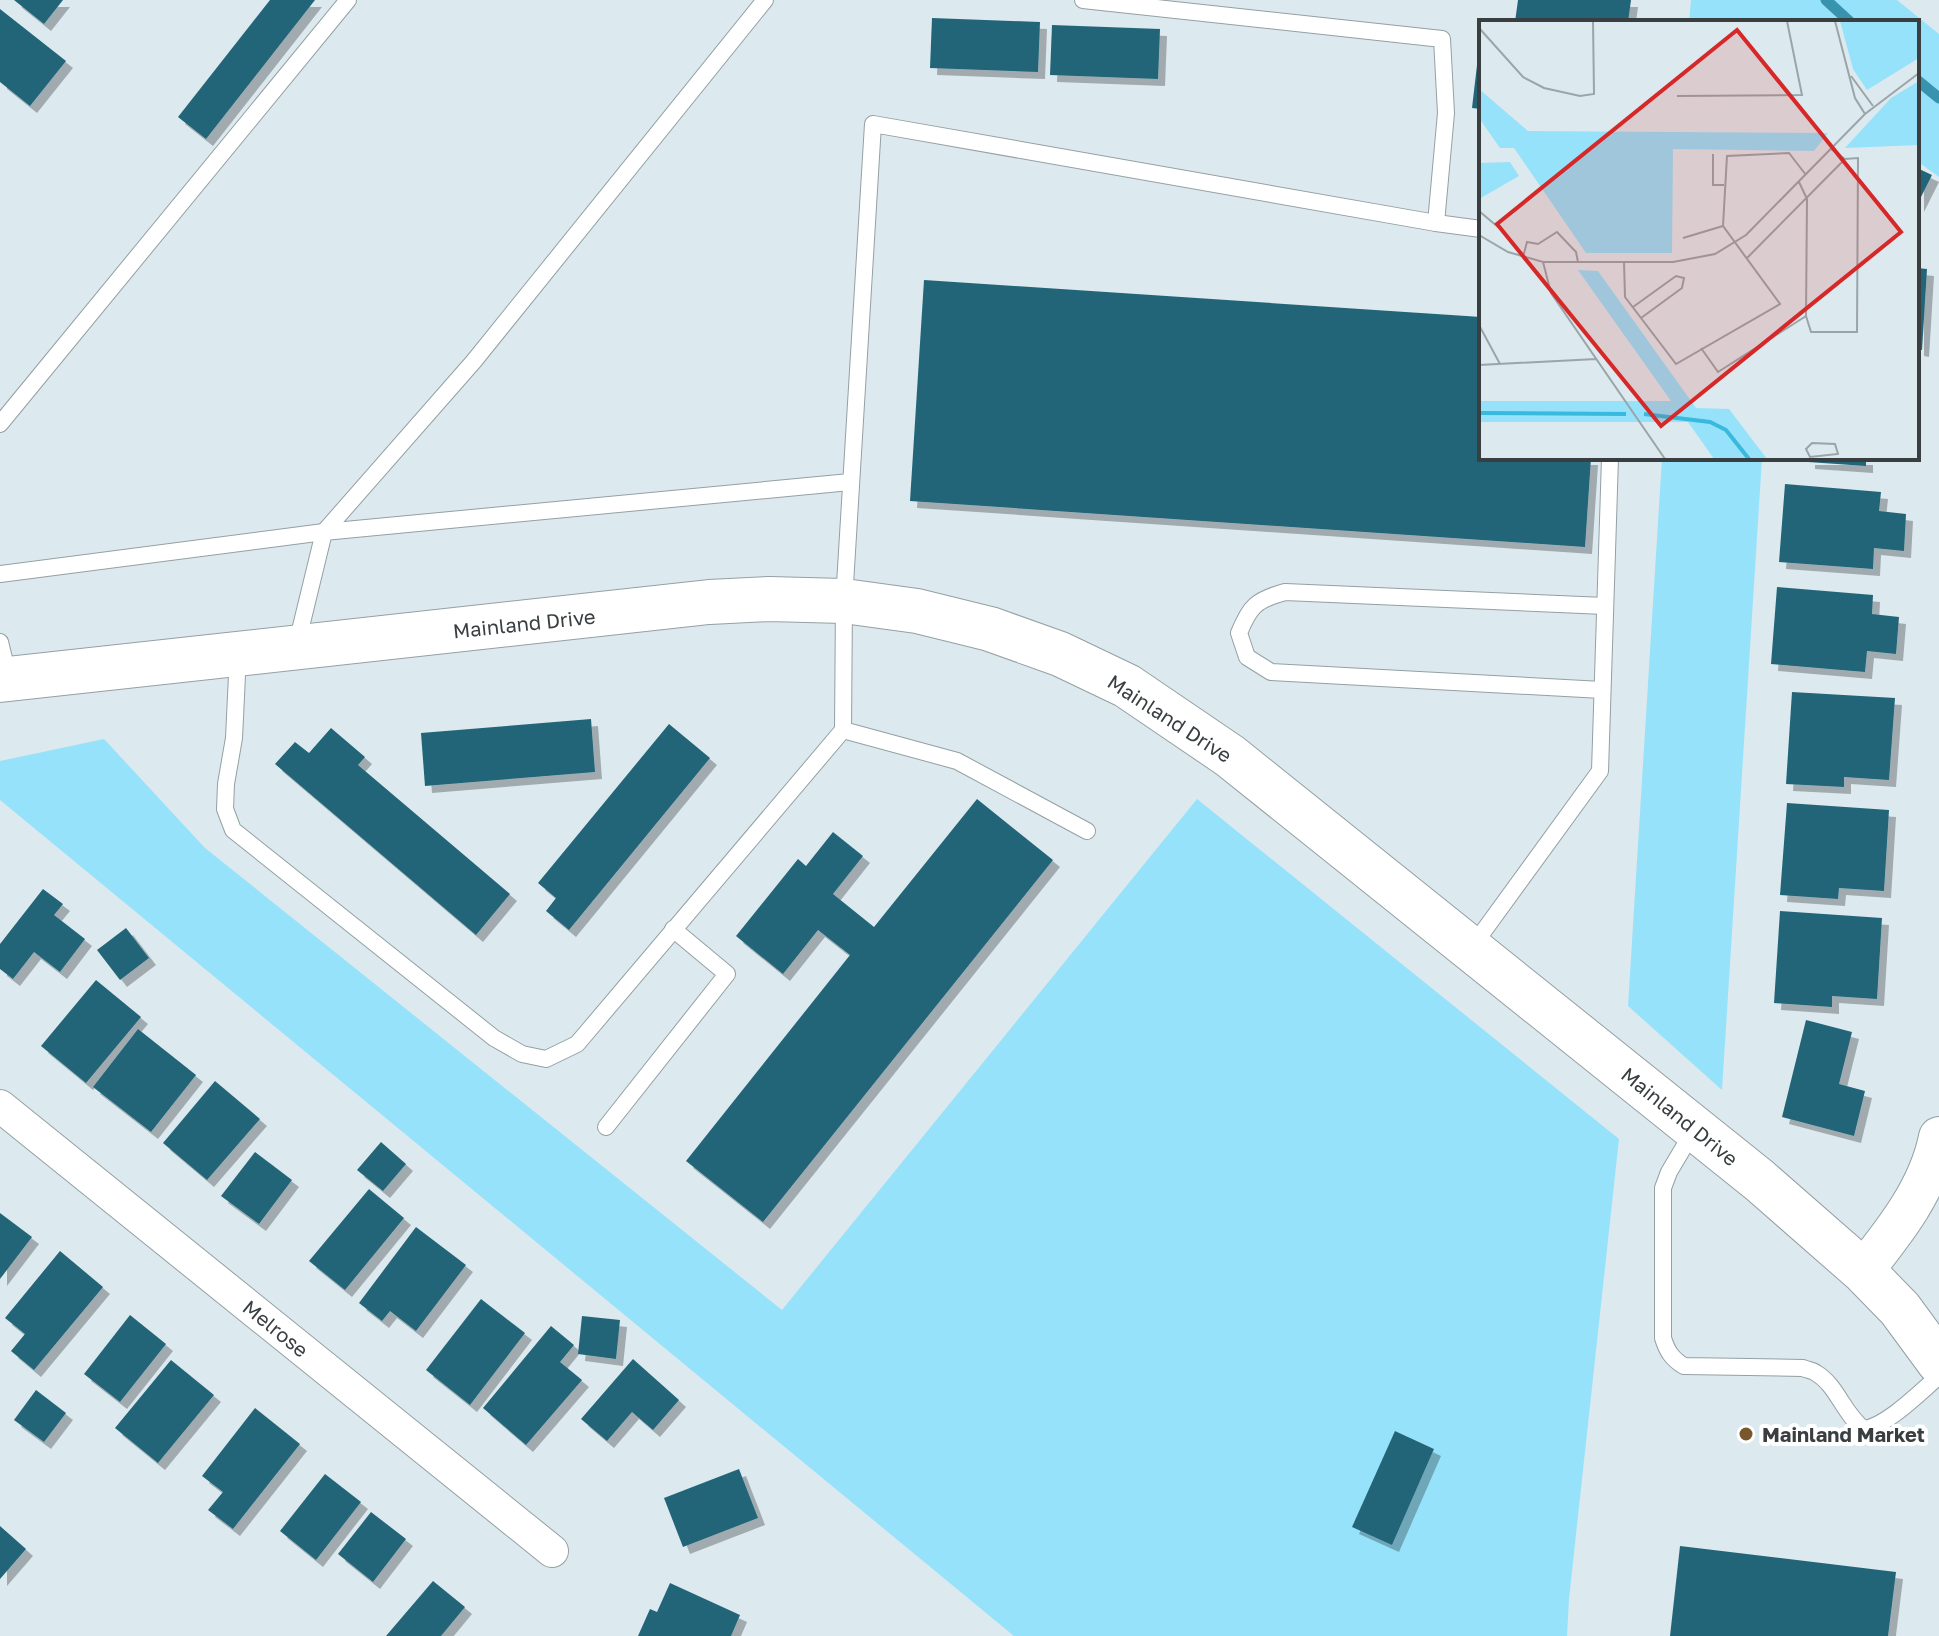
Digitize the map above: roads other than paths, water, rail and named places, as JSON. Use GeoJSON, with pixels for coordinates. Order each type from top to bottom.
{"type":"FeatureCollection","features":[{"type":"Feature","properties":{"kind":"main road","name":"Mainland Drive"},"geometry":{"type":"LineString","coordinates":[[3,667],[238,654],[709,602],[769,599],[844,601],[917,611],[990,629],[1060,654],[1127,686],[1230,756],[1695,1128],[1863,1271],[1900,1309],[1939,1362]]}},
{"type":"Feature","properties":{"kind":"street","name":"Melrose"},"geometry":{"type":"LineString","coordinates":[[0,1106],[552,1551]]}},
{"type":"Feature","properties":{"kind":"street"},"geometry":{"type":"LineString","coordinates":[[1863,1271],[1915,1200],[1937,1149],[1939,1137]]}},
{"type":"Feature","properties":{"kind":"lane"},"geometry":{"type":"LineString","coordinates":[[0,424],[348,0]]}},
{"type":"Feature","properties":{"kind":"lane"},"geometry":{"type":"LineString","coordinates":[[296,648],[324,532],[474,361],[765,0]]}},
{"type":"Feature","properties":{"kind":"lane"},"geometry":{"type":"LineString","coordinates":[[1083,0],[1442,39],[1446,113],[1436,223]]}},
{"type":"Feature","properties":{"kind":"lane"},"geometry":{"type":"LineString","coordinates":[[238,654],[234,738],[225,809],[233,830],[494,1038],[522,1054],[546,1059],[577,1044],[843,730],[844,601],[873,124],[1479,229]]}},
{"type":"Feature","properties":{"kind":"lane"},"geometry":{"type":"LineString","coordinates":[[1471,949],[1600,771],[1610,460]]}},
{"type":"Feature","properties":{"kind":"lane"},"geometry":{"type":"LineString","coordinates":[[0,574],[324,532],[850,482]]}},
{"type":"Feature","properties":{"kind":"lane"},"geometry":{"type":"LineString","coordinates":[[1602,690],[1271,672],[1247,657],[1239,633],[1247,613],[1264,598],[1285,592],[1605,606]]}},
{"type":"Feature","properties":{"kind":"lane"},"geometry":{"type":"LineString","coordinates":[[843,730],[957,761],[1087,831]]}},
{"type":"Feature","properties":{"kind":"lane"},"geometry":{"type":"LineString","coordinates":[[606,1127],[727,974],[673,929]]}},
{"type":"Feature","properties":{"kind":"lane"},"geometry":{"type":"LineString","coordinates":[[1695,1128],[1663,1188],[1663,1338],[1675,1361],[1684,1366],[1803,1368],[1817,1373],[1855,1423],[1864,1429],[1874,1428],[1886,1420],[1939,1376]]}},
{"type":"Feature","properties":{"kind":"waterway"},"geometry":{"type":"LineString","coordinates":[[1826,0],[1848,20]]}},
{"type":"Feature","properties":{"kind":"waterway"},"geometry":{"type":"LineString","coordinates":[[1919,82],[1939,98]]}},
{"type":"Feature","properties":{"kind":"place","name":"Mainland Market"},"geometry":{"type":"Point","coordinates":[1746,1434]}}]}
